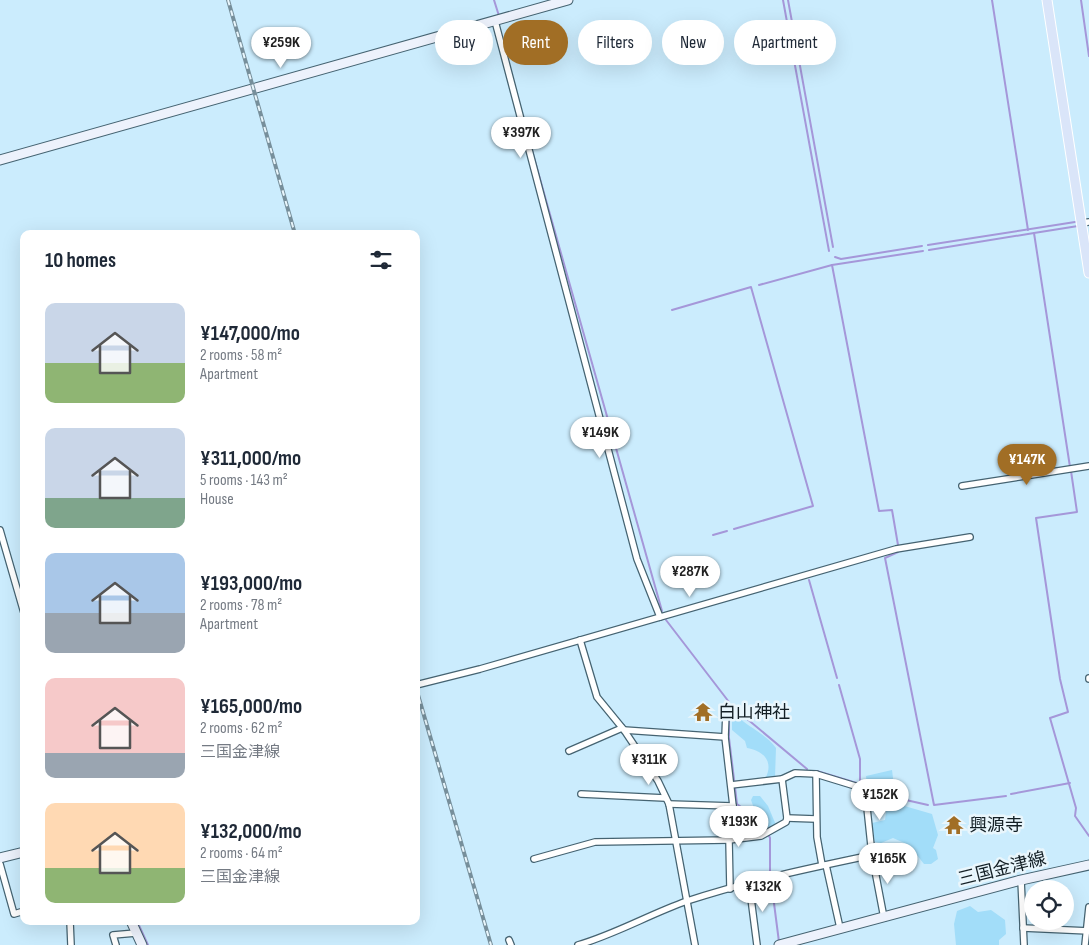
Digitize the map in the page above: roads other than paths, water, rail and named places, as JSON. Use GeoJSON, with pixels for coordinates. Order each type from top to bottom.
{"type":"FeatureCollection","features":[{"type":"Feature","properties":{"kind":"main road"},"geometry":{"type":"LineString","coordinates":[[1047,0],[1085,223],[1089,273]]}},
{"type":"Feature","properties":{"kind":"street"},"geometry":{"type":"LineString","coordinates":[[0,160],[568,0]]}},
{"type":"Feature","properties":{"kind":"street"},"geometry":{"type":"LineString","coordinates":[[495,21],[637,559],[660,617]]}},
{"type":"Feature","properties":{"kind":"street"},"geometry":{"type":"LineString","coordinates":[[962,486],[1089,466]]}},
{"type":"Feature","properties":{"kind":"street"},"geometry":{"type":"LineString","coordinates":[[0,530],[20,599]]}},
{"type":"Feature","properties":{"kind":"street"},"geometry":{"type":"LineString","coordinates":[[420,684],[896,549],[970,537]]}},
{"type":"Feature","properties":{"kind":"street"},"geometry":{"type":"LineString","coordinates":[[580,640],[597,697],[623,729],[658,781],[669,804],[695,945]]}},
{"type":"Feature","properties":{"kind":"street"},"geometry":{"type":"LineString","coordinates":[[726,712],[725,736],[734,784],[729,840],[730,889]]}},
{"type":"Feature","properties":{"kind":"street"},"geometry":{"type":"LineString","coordinates":[[569,751],[623,729],[725,736]]}},
{"type":"Feature","properties":{"kind":"street"},"geometry":{"type":"LineString","coordinates":[[734,784],[782,779],[795,773],[816,774],[865,789],[872,855],[884,918]]}},
{"type":"Feature","properties":{"kind":"street"},"geometry":{"type":"LineString","coordinates":[[816,774],[816,819],[824,865],[840,928]]}},
{"type":"Feature","properties":{"kind":"street"},"geometry":{"type":"LineString","coordinates":[[534,859],[595,842],[729,840],[761,836],[786,822],[782,779]]}},
{"type":"Feature","properties":{"kind":"street"},"geometry":{"type":"LineString","coordinates":[[581,794],[665,798]]}},
{"type":"Feature","properties":{"kind":"street"},"geometry":{"type":"LineString","coordinates":[[669,804],[733,806]]}},
{"type":"Feature","properties":{"kind":"street"},"geometry":{"type":"LineString","coordinates":[[787,818],[816,819]]}},
{"type":"Feature","properties":{"kind":"street"},"geometry":{"type":"LineString","coordinates":[[0,858],[20,853]]}},
{"type":"Feature","properties":{"kind":"street"},"geometry":{"type":"LineString","coordinates":[[578,945],[608,936],[686,902],[764,879],[872,855]]}},
{"type":"Feature","properties":{"kind":"street"},"geometry":{"type":"LineString","coordinates":[[0,864],[14,914],[20,912]]}},
{"type":"Feature","properties":{"kind":"street","name":"三国金津線"},"geometry":{"type":"LineString","coordinates":[[781,945],[1021,880],[1089,865]]}},
{"type":"Feature","properties":{"kind":"street"},"geometry":{"type":"LineString","coordinates":[[1021,880],[1024,928]]}},
{"type":"Feature","properties":{"kind":"street"},"geometry":{"type":"LineString","coordinates":[[749,883],[757,945]]}},
{"type":"Feature","properties":{"kind":"street"},"geometry":{"type":"LineString","coordinates":[[1085,945],[1089,907]]}},
{"type":"Feature","properties":{"kind":"street"},"geometry":{"type":"LineString","coordinates":[[70,925],[71,945]]}},
{"type":"Feature","properties":{"kind":"street"},"geometry":{"type":"LineString","coordinates":[[133,925],[142,945]]}},
{"type":"Feature","properties":{"kind":"street"},"geometry":{"type":"LineString","coordinates":[[1024,930],[1024,945]]}},
{"type":"Feature","properties":{"kind":"street"},"geometry":{"type":"LineString","coordinates":[[1066,930],[1087,931]]}},
{"type":"Feature","properties":{"kind":"street"},"geometry":{"type":"LineString","coordinates":[[116,945],[113,935],[136,933]]}},
{"type":"Feature","properties":{"kind":"street"},"geometry":{"type":"LineString","coordinates":[[608,936],[609,945]]}},
{"type":"Feature","properties":{"kind":"waterway"},"geometry":{"type":"LineString","coordinates":[[494,0],[499,16]]}},
{"type":"Feature","properties":{"kind":"waterway"},"geometry":{"type":"LineString","coordinates":[[783,0],[829,251]]}},
{"type":"Feature","properties":{"kind":"waterway"},"geometry":{"type":"LineString","coordinates":[[788,0],[833,247]]}},
{"type":"Feature","properties":{"kind":"waterway"},"geometry":{"type":"LineString","coordinates":[[992,0],[1028,230]]}},
{"type":"Feature","properties":{"kind":"waterway"},"geometry":{"type":"LineString","coordinates":[[1081,0],[1089,56]]}},
{"type":"Feature","properties":{"kind":"waterway"},"geometry":{"type":"LineString","coordinates":[[529,140],[662,611]]}},
{"type":"Feature","properties":{"kind":"waterway"},"geometry":{"type":"LineString","coordinates":[[928,245],[1075,222]]}},
{"type":"Feature","properties":{"kind":"waterway"},"geometry":{"type":"LineString","coordinates":[[1070,467],[1034,233],[1078,226]]}},
{"type":"Feature","properties":{"kind":"waterway"},"geometry":{"type":"LineString","coordinates":[[929,250],[1034,233]]}},
{"type":"Feature","properties":{"kind":"waterway"},"geometry":{"type":"LineString","coordinates":[[835,257],[841,259],[922,246]]}},
{"type":"Feature","properties":{"kind":"waterway"},"geometry":{"type":"LineString","coordinates":[[898,545],[892,510],[879,511],[832,265],[923,251]]}},
{"type":"Feature","properties":{"kind":"waterway"},"geometry":{"type":"LineString","coordinates":[[759,285],[832,265]]}},
{"type":"Feature","properties":{"kind":"waterway"},"geometry":{"type":"LineString","coordinates":[[672,310],[751,287],[813,506],[734,529]]}},
{"type":"Feature","properties":{"kind":"waterway"},"geometry":{"type":"LineString","coordinates":[[1071,471],[1077,512],[1036,518],[1060,679],[1068,712],[1050,718],[1076,808],[1075,816],[1089,836]]}},
{"type":"Feature","properties":{"kind":"waterway"},"geometry":{"type":"LineString","coordinates":[[713,535],[727,531]]}},
{"type":"Feature","properties":{"kind":"waterway"},"geometry":{"type":"LineString","coordinates":[[898,552],[885,558],[934,805],[1006,796]]}},
{"type":"Feature","properties":{"kind":"waterway"},"geometry":{"type":"LineString","coordinates":[[809,580],[837,678]]}},
{"type":"Feature","properties":{"kind":"waterway"},"geometry":{"type":"LineString","coordinates":[[666,620],[729,702],[729,738],[737,804],[764,824],[770,838],[770,875]]}},
{"type":"Feature","properties":{"kind":"waterway"},"geometry":{"type":"LineString","coordinates":[[817,771],[860,784],[860,759],[839,685]]}},
{"type":"Feature","properties":{"kind":"waterway"},"geometry":{"type":"LineString","coordinates":[[740,713],[807,769]]}},
{"type":"Feature","properties":{"kind":"waterway"},"geometry":{"type":"LineString","coordinates":[[1011,794],[1070,783]]}},
{"type":"Feature","properties":{"kind":"waterway"},"geometry":{"type":"LineString","coordinates":[[868,787],[897,798],[928,805]]}},
{"type":"Feature","properties":{"kind":"waterway"},"geometry":{"type":"LineString","coordinates":[[771,880],[779,942]]}},
{"type":"Feature","properties":{"kind":"waterway"},"geometry":{"type":"LineString","coordinates":[[139,925],[148,945]]}},
{"type":"Feature","properties":{"kind":"railway"},"geometry":{"type":"LineString","coordinates":[[228,0],[294,230]]}},
{"type":"Feature","properties":{"kind":"railway"},"geometry":{"type":"LineString","coordinates":[[420,702],[491,945]]}},
{"type":"Feature","properties":{"kind":"place","name":"白山神社"},"geometry":{"type":"Point","coordinates":[703,712]}},
{"type":"Feature","properties":{"kind":"place","name":"興源寺"},"geometry":{"type":"Point","coordinates":[954,825]}}]}
